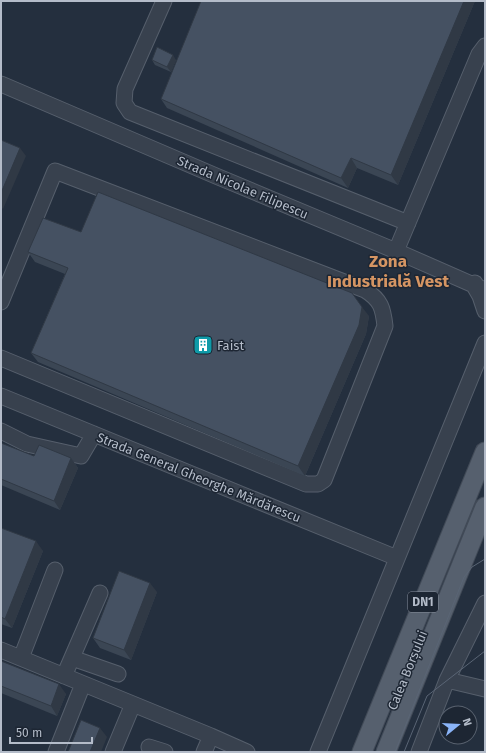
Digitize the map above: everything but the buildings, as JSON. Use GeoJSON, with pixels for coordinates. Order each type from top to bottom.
{"type":"FeatureCollection","features":[{"type":"Feature","properties":{"kind":"main road","name":"DN1"},"geometry":{"type":"LineString","coordinates":[[362,752],[485,452]]}},
{"type":"Feature","properties":{"kind":"main road","name":"Calea Borșului"},"geometry":{"type":"LineString","coordinates":[[373,752],[485,476]]}},
{"type":"Feature","properties":{"kind":"main road","name":"Calea Borșului"},"geometry":{"type":"LineString","coordinates":[[386,752],[485,507]]}},
{"type":"Feature","properties":{"kind":"main road","name":"DN1"},"geometry":{"type":"LineString","coordinates":[[392,752],[466,565],[485,522]]}},
{"type":"Feature","properties":{"kind":"street"},"geometry":{"type":"LineString","coordinates":[[164,1],[125,89],[124,103],[130,112],[408,223]]}},
{"type":"Feature","properties":{"kind":"street"},"geometry":{"type":"LineString","coordinates":[[396,251],[479,54],[485,46]]}},
{"type":"Feature","properties":{"kind":"street","name":"Strada Nicolae Filipescu"},"geometry":{"type":"LineString","coordinates":[[1,84],[216,176],[396,251],[481,284]]}},
{"type":"Feature","properties":{"kind":"street"},"geometry":{"type":"LineString","coordinates":[[1,302],[55,171],[366,290],[376,297],[383,309],[385,326],[324,480],[318,484],[306,484],[1,358]]}},
{"type":"Feature","properties":{"kind":"street"},"geometry":{"type":"LineString","coordinates":[[481,284],[480,296],[485,311]]}},
{"type":"Feature","properties":{"kind":"street"},"geometry":{"type":"LineString","coordinates":[[318,752],[485,343]]}},
{"type":"Feature","properties":{"kind":"street","name":"Strada General Gheorghe Mărdărescu"},"geometry":{"type":"LineString","coordinates":[[1,396],[397,558]]}},
{"type":"Feature","properties":{"kind":"street"},"geometry":{"type":"LineString","coordinates":[[1,431],[27,444],[81,456],[94,434]]}},
{"type":"Feature","properties":{"kind":"street"},"geometry":{"type":"LineString","coordinates":[[20,658],[55,570]]}},
{"type":"Feature","properties":{"kind":"street"},"geometry":{"type":"LineString","coordinates":[[64,676],[100,593]]}},
{"type":"Feature","properties":{"kind":"street"},"geometry":{"type":"LineString","coordinates":[[419,752],[448,680],[485,603]]}},
{"type":"Feature","properties":{"kind":"street"},"geometry":{"type":"LineString","coordinates":[[1,650],[247,752]]}},
{"type":"Feature","properties":{"kind":"street"},"geometry":{"type":"LineString","coordinates":[[72,658],[118,674]]}},
{"type":"Feature","properties":{"kind":"street"},"geometry":{"type":"LineString","coordinates":[[448,680],[485,689]]}},
{"type":"Feature","properties":{"kind":"street"},"geometry":{"type":"LineString","coordinates":[[56,752],[83,684]]}},
{"type":"Feature","properties":{"kind":"street"},"geometry":{"type":"LineString","coordinates":[[113,752],[133,704]]}},
{"type":"Feature","properties":{"kind":"street"},"geometry":{"type":"LineString","coordinates":[[204,752],[211,736]]}},
{"type":"Feature","properties":{"kind":"street"},"geometry":{"type":"LineString","coordinates":[[149,746],[165,752]]}},
{"type":"Feature","properties":{"kind":"tram line"},"geometry":{"type":"LineString","coordinates":[[395,752],[464,577],[472,567],[485,559]]}},
{"type":"Feature","properties":{"kind":"tram line"},"geometry":{"type":"LineString","coordinates":[[404,752],[427,696],[485,651]]}},
{"type":"Feature","properties":{"kind":"place","name":"Faist"},"geometry":{"type":"Point","coordinates":[203,345]}},
{"type":"Feature","properties":{"kind":"district","name":"Zona Industrială Vest"},"geometry":{"type":"Point","coordinates":[388,271]}}]}
